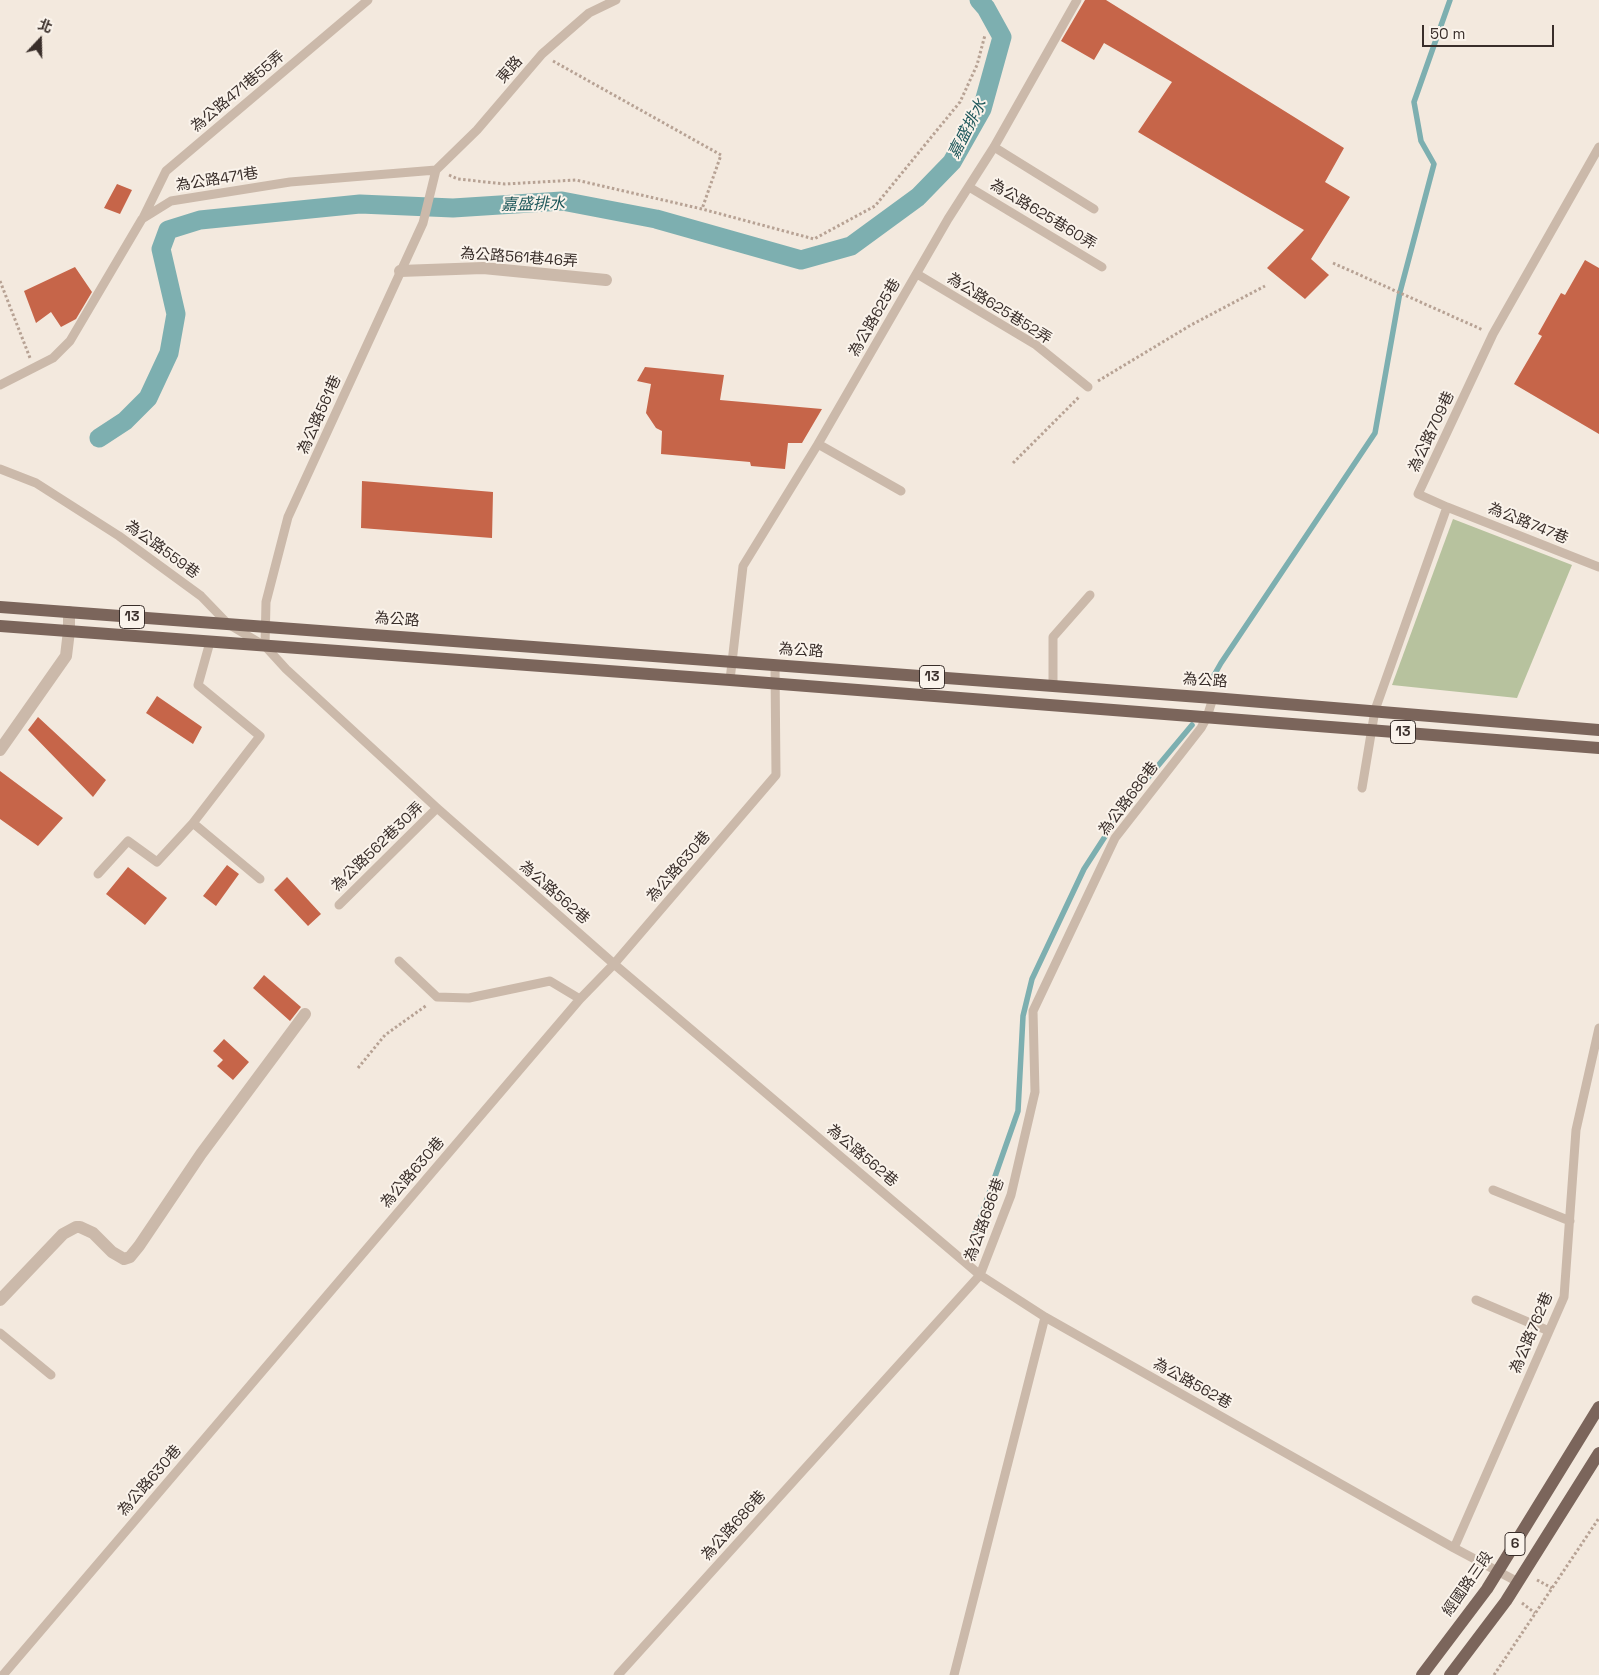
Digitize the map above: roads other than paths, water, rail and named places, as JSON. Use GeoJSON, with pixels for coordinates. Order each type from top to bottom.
{"type":"FeatureCollection","features":[{"type":"Feature","properties":{"kind":"main road","name":"為公路"},"geometry":{"type":"LineString","coordinates":[[0,607],[1375,710],[1599,730]]}},
{"type":"Feature","properties":{"kind":"main road","name":"13"},"geometry":{"type":"LineString","coordinates":[[0,626],[730,680],[1599,748]]}},
{"type":"Feature","properties":{"kind":"main road","name":"經國路三段"},"geometry":{"type":"LineString","coordinates":[[1422,1675],[1487,1589],[1599,1406]]}},
{"type":"Feature","properties":{"kind":"main road","name":"6"},"geometry":{"type":"LineString","coordinates":[[1450,1675],[1506,1601],[1599,1452]]}},
{"type":"Feature","properties":{"kind":"street","name":"為公路561巷46弄"},"geometry":{"type":"LineString","coordinates":[[400,271],[483,268],[606,280]]}},
{"type":"Feature","properties":{"kind":"street"},"geometry":{"type":"LineString","coordinates":[[0,750],[66,656],[69,612]]}},
{"type":"Feature","properties":{"kind":"street"},"geometry":{"type":"LineString","coordinates":[[0,1300],[63,1234],[76,1227],[93,1233],[112,1252],[124,1259],[130,1257],[201,1154],[305,1014]]}},
{"type":"Feature","properties":{"kind":"lane","name":"為公路471巷55弄"},"geometry":{"type":"LineString","coordinates":[[142,219],[166,171],[368,0]]}},
{"type":"Feature","properties":{"kind":"lane","name":"東路"},"geometry":{"type":"LineString","coordinates":[[436,170],[477,130],[542,54],[589,14],[616,0]]}},
{"type":"Feature","properties":{"kind":"lane","name":"為公路625巷"},"geometry":{"type":"LineString","coordinates":[[730,680],[743,566],[818,444],[948,219],[994,147],[1077,0]]}},
{"type":"Feature","properties":{"kind":"lane"},"geometry":{"type":"LineString","coordinates":[[994,147],[1094,209]]}},
{"type":"Feature","properties":{"kind":"lane","name":"為公路709巷"},"geometry":{"type":"LineString","coordinates":[[1447,507],[1418,494],[1493,334],[1599,147]]}},
{"type":"Feature","properties":{"kind":"lane","name":"為公路471巷"},"geometry":{"type":"LineString","coordinates":[[0,385],[53,358],[70,341],[142,219],[171,201],[290,182],[436,170]]}},
{"type":"Feature","properties":{"kind":"lane","name":"為公路561巷"},"geometry":{"type":"LineString","coordinates":[[265,646],[266,602],[288,517],[423,219],[436,170]]}},
{"type":"Feature","properties":{"kind":"lane","name":"為公路625巷60弄"},"geometry":{"type":"LineString","coordinates":[[969,187],[1102,267]]}},
{"type":"Feature","properties":{"kind":"lane","name":"為公路625巷52弄"},"geometry":{"type":"LineString","coordinates":[[917,274],[1036,345],[1088,388]]}},
{"type":"Feature","properties":{"kind":"lane"},"geometry":{"type":"LineString","coordinates":[[818,444],[901,492]]}},
{"type":"Feature","properties":{"kind":"lane","name":"為公路559巷"},"geometry":{"type":"LineString","coordinates":[[0,469],[36,483],[119,536],[194,590],[228,624],[265,646]]}},
{"type":"Feature","properties":{"kind":"lane"},"geometry":{"type":"LineString","coordinates":[[1362,788],[1375,710],[1447,507]]}},
{"type":"Feature","properties":{"kind":"lane","name":"為公路747巷"},"geometry":{"type":"LineString","coordinates":[[1447,507],[1599,567]]}},
{"type":"Feature","properties":{"kind":"lane"},"geometry":{"type":"LineString","coordinates":[[1054,686],[1054,637],[1090,595]]}},
{"type":"Feature","properties":{"kind":"lane"},"geometry":{"type":"LineString","coordinates":[[98,874],[128,841],[157,862],[193,823],[260,736],[198,685],[210,642]]}},
{"type":"Feature","properties":{"kind":"lane","name":"為公路562巷"},"geometry":{"type":"LineString","coordinates":[[265,646],[286,669],[437,808],[614,964],[980,1274],[1045,1317],[1454,1548],[1518,1582]]}},
{"type":"Feature","properties":{"kind":"lane","name":"為公路630巷"},"geometry":{"type":"LineString","coordinates":[[3,1675],[580,1000],[614,964],[776,775],[775,666]]}},
{"type":"Feature","properties":{"kind":"lane","name":"為公路686巷"},"geometry":{"type":"LineString","coordinates":[[618,1675],[980,1274],[1011,1195],[1035,1092],[1033,1011],[1115,838],[1201,728],[1213,698]]}},
{"type":"Feature","properties":{"kind":"lane","name":"為公路562巷30弄"},"geometry":{"type":"LineString","coordinates":[[338,905],[437,808]]}},
{"type":"Feature","properties":{"kind":"lane"},"geometry":{"type":"LineString","coordinates":[[193,823],[260,879]]}},
{"type":"Feature","properties":{"kind":"lane"},"geometry":{"type":"LineString","coordinates":[[399,961],[437,997],[469,998],[550,980],[580,1000]]}},
{"type":"Feature","properties":{"kind":"lane","name":"為公路762巷"},"geometry":{"type":"LineString","coordinates":[[1454,1548],[1564,1298],[1576,1130],[1599,1028]]}},
{"type":"Feature","properties":{"kind":"lane"},"geometry":{"type":"LineString","coordinates":[[1493,1190],[1570,1221]]}},
{"type":"Feature","properties":{"kind":"lane"},"geometry":{"type":"LineString","coordinates":[[1476,1300],[1549,1331]]}},
{"type":"Feature","properties":{"kind":"lane"},"geometry":{"type":"LineString","coordinates":[[954,1675],[1045,1317]]}},
{"type":"Feature","properties":{"kind":"lane"},"geometry":{"type":"LineString","coordinates":[[0,1333],[51,1376]]}},
{"type":"Feature","properties":{"kind":"waterway","name":"嘉盛排水"},"geometry":{"type":"LineString","coordinates":[[99,438],[125,421],[148,398],[169,353],[176,314],[161,249],[168,230],[200,220],[360,204],[453,208],[562,201],[656,219],[801,260],[851,246],[918,197],[952,162],[982,109],[1002,37],[986,8],[979,0]]}},
{"type":"Feature","properties":{"kind":"waterway"},"geometry":{"type":"LineString","coordinates":[[1213,677],[1375,433],[1400,292],[1434,164],[1421,141],[1414,102],[1450,0]]}},
{"type":"Feature","properties":{"kind":"waterway"},"geometry":{"type":"LineString","coordinates":[[973,1239],[1018,1111],[1023,1016],[1032,979],[1084,869],[1126,804],[1192,725]]}}]}
